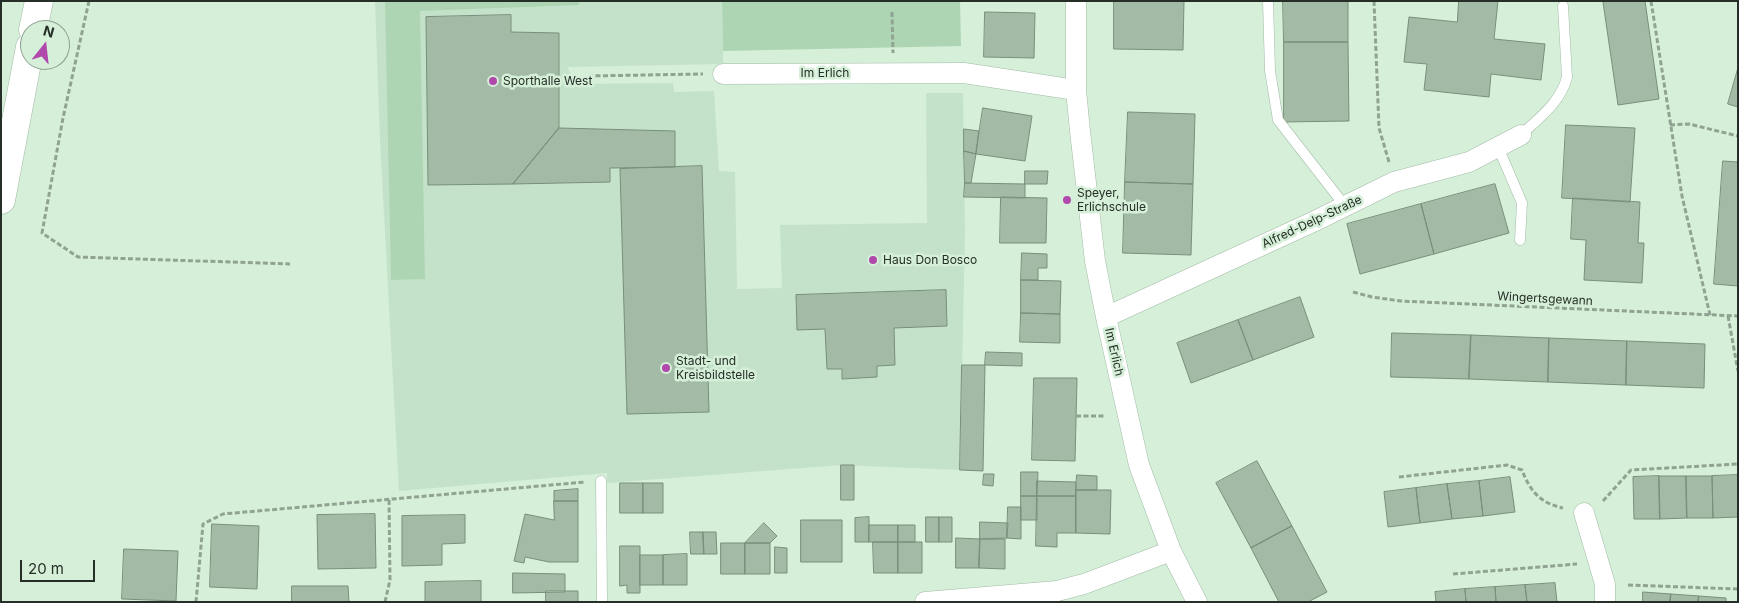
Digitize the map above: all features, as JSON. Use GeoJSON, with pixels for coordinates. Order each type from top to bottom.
{"type":"FeatureCollection","features":[{"type":"Feature","properties":{"kind":"highway"},"geometry":{"type":"LineString","coordinates":[[35,20],[39,1]]}},
{"type":"Feature","properties":{"kind":"highway"},"geometry":{"type":"LineString","coordinates":[[1,200],[25,70]]}},
{"type":"Feature","properties":{"kind":"street","name":"Im Erlich"},"geometry":{"type":"LineString","coordinates":[[1076,1],[1076,90],[1095,261],[1106,317],[1139,466],[1171,551],[1197,602]]}},
{"type":"Feature","properties":{"kind":"street","name":"Im Erlich"},"geometry":{"type":"LineString","coordinates":[[724,74],[964,73],[1076,90]]}},
{"type":"Feature","properties":{"kind":"street","name":"Alfred-Delp-Straße"},"geometry":{"type":"LineString","coordinates":[[1106,317],[1394,182],[1469,162],[1521,135]]}},
{"type":"Feature","properties":{"kind":"street"},"geometry":{"type":"LineString","coordinates":[[1584,512],[1604,584]]}},
{"type":"Feature","properties":{"kind":"street"},"geometry":{"type":"LineString","coordinates":[[925,602],[1057,592],[1084,584],[1171,551]]}},
{"type":"Feature","properties":{"kind":"lane"},"geometry":{"type":"LineString","coordinates":[[1268,1],[1270,72],[1278,120],[1345,206]]}},
{"type":"Feature","properties":{"kind":"lane"},"geometry":{"type":"LineString","coordinates":[[1521,135],[1558,98],[1564,88],[1567,77],[1563,6]]}},
{"type":"Feature","properties":{"kind":"lane"},"geometry":{"type":"LineString","coordinates":[[1498,147],[1522,203],[1520,240]]}},
{"type":"Feature","properties":{"kind":"lane"},"geometry":{"type":"LineString","coordinates":[[601,481],[602,602]]}},
{"type":"Feature","properties":{"kind":"path"},"geometry":{"type":"LineString","coordinates":[[89,1],[63,118],[42,233],[78,257],[290,264]]}},
{"type":"Feature","properties":{"kind":"path"},"geometry":{"type":"LineString","coordinates":[[1374,1],[1379,128],[1394,182]]}},
{"type":"Feature","properties":{"kind":"path"},"geometry":{"type":"LineString","coordinates":[[1651,1],[1682,196],[1710,316]]}},
{"type":"Feature","properties":{"kind":"path"},"geometry":{"type":"LineString","coordinates":[[892,12],[894,73]]}},
{"type":"Feature","properties":{"kind":"path"},"geometry":{"type":"LineString","coordinates":[[588,76],[724,74]]}},
{"type":"Feature","properties":{"kind":"path"},"geometry":{"type":"LineString","coordinates":[[1670,125],[1689,124],[1738,136]]}},
{"type":"Feature","properties":{"kind":"path","name":"Wingertsgewann"},"geometry":{"type":"LineString","coordinates":[[1352,292],[1372,298],[1401,301],[1738,316]]}},
{"type":"Feature","properties":{"kind":"path"},"geometry":{"type":"LineString","coordinates":[[1728,316],[1738,371]]}},
{"type":"Feature","properties":{"kind":"path"},"geometry":{"type":"LineString","coordinates":[[1076,416],[1128,417]]}},
{"type":"Feature","properties":{"kind":"path"},"geometry":{"type":"LineString","coordinates":[[1399,477],[1507,465],[1522,470],[1530,490],[1553,506],[1584,512],[1606,500],[1632,470],[1738,464]]}},
{"type":"Feature","properties":{"kind":"path"},"geometry":{"type":"LineString","coordinates":[[196,602],[203,524],[223,514],[389,498],[601,481]]}},
{"type":"Feature","properties":{"kind":"path"},"geometry":{"type":"LineString","coordinates":[[385,602],[390,580],[389,498]]}},
{"type":"Feature","properties":{"kind":"path"},"geometry":{"type":"LineString","coordinates":[[1453,574],[1573,564],[1604,584],[1738,589]]}},
{"type":"Feature","properties":{"kind":"shaded area"},"geometry":{"type":"Polygon","coordinates":[[[375,1],[722,1],[723,64],[567,67],[576,84],[673,83],[674,92],[714,91],[719,171],[735,172],[737,289],[782,288],[780,225],[927,223],[926,93],[963,93],[965,231],[960,470],[841,465],[607,483],[607,473],[399,491],[380,141],[375,1]]]}},
{"type":"Feature","properties":{"kind":"shaded area"},"geometry":{"type":"Polygon","coordinates":[[[385,1],[579,1],[579,5],[420,11],[425,279],[391,280],[385,1]]]}},
{"type":"Feature","properties":{"kind":"shaded area"},"geometry":{"type":"Polygon","coordinates":[[[722,1],[960,1],[961,46],[723,51],[722,1]]]}},
{"type":"Feature","properties":{"kind":"building"},"geometry":{"type":"Polygon","coordinates":[[[1114,1],[1184,1],[1183,50],[1114,49],[1114,1]]]}},
{"type":"Feature","properties":{"kind":"building"},"geometry":{"type":"Polygon","coordinates":[[[1283,1],[1348,1],[1348,42],[1284,42],[1283,1]]]}},
{"type":"Feature","properties":{"kind":"building"},"geometry":{"type":"Polygon","coordinates":[[[1459,1],[1498,1],[1494,39],[1545,44],[1541,80],[1491,74],[1489,97],[1424,90],[1427,64],[1404,62],[1409,17],[1457,22],[1459,1]]]}},
{"type":"Feature","properties":{"kind":"building"},"geometry":{"type":"Polygon","coordinates":[[[1645,1],[1659,99],[1618,105],[1603,2],[1645,1]]]}},
{"type":"Feature","properties":{"kind":"building"},"geometry":{"type":"Polygon","coordinates":[[[985,12],[1035,13],[1034,58],[984,57],[985,12]]]}},
{"type":"Feature","properties":{"kind":"building","name":"Sporthalle West"},"geometry":{"type":"Polygon","coordinates":[[[511,15],[511,32],[559,33],[559,128],[513,184],[428,185],[426,17],[511,15]]]}},
{"type":"Feature","properties":{"kind":"building"},"geometry":{"type":"Polygon","coordinates":[[[1284,42],[1348,42],[1349,121],[1284,122],[1284,42]]]}},
{"type":"Feature","properties":{"kind":"building"},"geometry":{"type":"Polygon","coordinates":[[[1738,68],[1738,107],[1728,104],[1738,68]]]}},
{"type":"Feature","properties":{"kind":"building"},"geometry":{"type":"Polygon","coordinates":[[[983,108],[1032,116],[1025,161],[976,154],[983,108]]]}},
{"type":"Feature","properties":{"kind":"building"},"geometry":{"type":"Polygon","coordinates":[[[1128,112],[1195,114],[1193,184],[1125,182],[1128,112]]]}},
{"type":"Feature","properties":{"kind":"building"},"geometry":{"type":"Polygon","coordinates":[[[1566,125],[1635,128],[1630,202],[1562,198],[1566,125]]]}},
{"type":"Feature","properties":{"kind":"building"},"geometry":{"type":"Polygon","coordinates":[[[559,128],[675,131],[675,167],[610,168],[610,182],[513,184],[559,128]]]}},
{"type":"Feature","properties":{"kind":"building"},"geometry":{"type":"Polygon","coordinates":[[[964,129],[979,131],[976,154],[964,151],[964,129]]]}},
{"type":"Feature","properties":{"kind":"building"},"geometry":{"type":"Polygon","coordinates":[[[964,151],[976,154],[971,183],[965,183],[964,151]]]}},
{"type":"Feature","properties":{"kind":"building"},"geometry":{"type":"Polygon","coordinates":[[[1723,161],[1738,162],[1738,286],[1714,284],[1723,161]]]}},
{"type":"Feature","properties":{"kind":"building"},"geometry":{"type":"Polygon","coordinates":[[[702,166],[709,412],[627,414],[620,169],[702,166]]]}},
{"type":"Feature","properties":{"kind":"building"},"geometry":{"type":"Polygon","coordinates":[[[1025,171],[1048,171],[1047,184],[1025,184],[1025,171]]]}},
{"type":"Feature","properties":{"kind":"building"},"geometry":{"type":"Polygon","coordinates":[[[1125,182],[1193,184],[1191,255],[1123,253],[1125,182]]]}},
{"type":"Feature","properties":{"kind":"building"},"geometry":{"type":"Polygon","coordinates":[[[965,183],[1025,184],[1025,198],[964,197],[965,183]]]}},
{"type":"Feature","properties":{"kind":"building"},"geometry":{"type":"Polygon","coordinates":[[[1495,184],[1509,233],[1434,254],[1421,204],[1495,184]]]}},
{"type":"Feature","properties":{"kind":"building"},"geometry":{"type":"Polygon","coordinates":[[[1001,197],[1047,198],[1046,243],[1000,243],[1001,197]]]}},
{"type":"Feature","properties":{"kind":"building"},"geometry":{"type":"Polygon","coordinates":[[[1573,198],[1640,202],[1638,243],[1644,243],[1642,283],[1584,280],[1586,240],[1571,239],[1573,198]]]}},
{"type":"Feature","properties":{"kind":"building"},"geometry":{"type":"Polygon","coordinates":[[[1421,204],[1434,254],[1360,274],[1347,224],[1421,204]]]}},
{"type":"Feature","properties":{"kind":"building"},"geometry":{"type":"Polygon","coordinates":[[[1022,253],[1047,254],[1047,268],[1038,268],[1038,280],[1021,280],[1022,253]]]}},
{"type":"Feature","properties":{"kind":"building"},"geometry":{"type":"Polygon","coordinates":[[[1021,280],[1061,281],[1060,314],[1021,313],[1021,280]]]}},
{"type":"Feature","properties":{"kind":"building"},"geometry":{"type":"Polygon","coordinates":[[[946,290],[947,326],[894,328],[895,365],[877,366],[877,377],[842,379],[842,369],[827,369],[825,329],[797,330],[796,295],[946,290]]]}},
{"type":"Feature","properties":{"kind":"building"},"geometry":{"type":"Polygon","coordinates":[[[1300,297],[1314,337],[1253,360],[1238,320],[1300,297]]]}},
{"type":"Feature","properties":{"kind":"building"},"geometry":{"type":"Polygon","coordinates":[[[1021,313],[1060,314],[1060,343],[1020,342],[1021,313]]]}},
{"type":"Feature","properties":{"kind":"building"},"geometry":{"type":"Polygon","coordinates":[[[1238,320],[1253,360],[1191,383],[1177,343],[1238,320]]]}},
{"type":"Feature","properties":{"kind":"building"},"geometry":{"type":"Polygon","coordinates":[[[1392,333],[1471,335],[1469,379],[1391,377],[1392,333]]]}},
{"type":"Feature","properties":{"kind":"building"},"geometry":{"type":"Polygon","coordinates":[[[1471,335],[1549,338],[1548,382],[1469,379],[1471,335]]]}},
{"type":"Feature","properties":{"kind":"building"},"geometry":{"type":"Polygon","coordinates":[[[1549,338],[1627,341],[1626,385],[1548,382],[1549,338]]]}},
{"type":"Feature","properties":{"kind":"building"},"geometry":{"type":"Polygon","coordinates":[[[1627,341],[1705,344],[1704,388],[1626,385],[1627,341]]]}},
{"type":"Feature","properties":{"kind":"building"},"geometry":{"type":"Polygon","coordinates":[[[986,352],[1022,353],[1022,366],[985,365],[986,352]]]}},
{"type":"Feature","properties":{"kind":"building"},"geometry":{"type":"Polygon","coordinates":[[[962,365],[985,365],[983,471],[960,470],[962,365]]]}},
{"type":"Feature","properties":{"kind":"building"},"geometry":{"type":"Polygon","coordinates":[[[1034,378],[1077,378],[1075,461],[1032,460],[1034,378]]]}},
{"type":"Feature","properties":{"kind":"building"},"geometry":{"type":"Polygon","coordinates":[[[1257,461],[1292,526],[1251,548],[1216,483],[1257,461]]]}},
{"type":"Feature","properties":{"kind":"building"},"geometry":{"type":"Polygon","coordinates":[[[841,465],[854,465],[854,500],[841,500],[841,465]]]}},
{"type":"Feature","properties":{"kind":"building"},"geometry":{"type":"Polygon","coordinates":[[[1021,472],[1038,472],[1037,496],[1021,496],[1021,472]]]}},
{"type":"Feature","properties":{"kind":"building"},"geometry":{"type":"Polygon","coordinates":[[[984,474],[994,474],[993,486],[983,485],[984,474]]]}},
{"type":"Feature","properties":{"kind":"building"},"geometry":{"type":"Polygon","coordinates":[[[1077,475],[1097,476],[1097,490],[1076,490],[1077,475]]]}},
{"type":"Feature","properties":{"kind":"building"},"geometry":{"type":"Polygon","coordinates":[[[1738,475],[1738,517],[1713,518],[1712,476],[1738,475]]]}},
{"type":"Feature","properties":{"kind":"building"},"geometry":{"type":"Polygon","coordinates":[[[1659,476],[1686,476],[1687,518],[1660,519],[1659,476]]]}},
{"type":"Feature","properties":{"kind":"building"},"geometry":{"type":"Polygon","coordinates":[[[1659,476],[1660,519],[1634,519],[1633,477],[1659,476]]]}},
{"type":"Feature","properties":{"kind":"building"},"geometry":{"type":"Polygon","coordinates":[[[1686,476],[1712,476],[1713,518],[1687,518],[1686,476]]]}},
{"type":"Feature","properties":{"kind":"building"},"geometry":{"type":"Polygon","coordinates":[[[1510,477],[1515,512],[1483,516],[1479,481],[1510,477]]]}},
{"type":"Feature","properties":{"kind":"building"},"geometry":{"type":"Polygon","coordinates":[[[1037,481],[1076,482],[1076,496],[1037,496],[1037,481]]]}},
{"type":"Feature","properties":{"kind":"building"},"geometry":{"type":"Polygon","coordinates":[[[1479,481],[1483,516],[1452,519],[1447,484],[1479,481]]]}},
{"type":"Feature","properties":{"kind":"building"},"geometry":{"type":"Polygon","coordinates":[[[620,483],[643,483],[643,513],[620,513],[620,483]]]}},
{"type":"Feature","properties":{"kind":"building"},"geometry":{"type":"Polygon","coordinates":[[[643,483],[663,483],[663,513],[643,513],[643,483]]]}},
{"type":"Feature","properties":{"kind":"building"},"geometry":{"type":"Polygon","coordinates":[[[1447,484],[1452,519],[1420,523],[1416,488],[1447,484]]]}},
{"type":"Feature","properties":{"kind":"building"},"geometry":{"type":"Polygon","coordinates":[[[1416,488],[1420,523],[1388,527],[1384,492],[1416,488]]]}},
{"type":"Feature","properties":{"kind":"building"},"geometry":{"type":"Polygon","coordinates":[[[578,489],[578,501],[554,501],[554,491],[578,489]]]}},
{"type":"Feature","properties":{"kind":"building"},"geometry":{"type":"Polygon","coordinates":[[[1076,490],[1111,490],[1110,534],[1076,533],[1076,490]]]}},
{"type":"Feature","properties":{"kind":"building"},"geometry":{"type":"Polygon","coordinates":[[[1021,496],[1037,496],[1037,520],[1021,520],[1021,496]]]}},
{"type":"Feature","properties":{"kind":"building"},"geometry":{"type":"Polygon","coordinates":[[[1037,496],[1076,496],[1076,533],[1057,533],[1057,547],[1036,546],[1037,496]]]}},
{"type":"Feature","properties":{"kind":"building"},"geometry":{"type":"Polygon","coordinates":[[[554,501],[578,501],[578,562],[549,562],[525,557],[524,563],[514,561],[525,514],[554,520],[554,501]]]}},
{"type":"Feature","properties":{"kind":"building"},"geometry":{"type":"Polygon","coordinates":[[[1008,507],[1021,507],[1021,539],[1007,538],[1008,507]]]}},
{"type":"Feature","properties":{"kind":"building"},"geometry":{"type":"Polygon","coordinates":[[[375,514],[376,568],[318,569],[317,515],[375,514]]]}},
{"type":"Feature","properties":{"kind":"building"},"geometry":{"type":"Polygon","coordinates":[[[465,515],[465,543],[442,544],[442,565],[402,566],[402,516],[465,515]]]}},
{"type":"Feature","properties":{"kind":"building"},"geometry":{"type":"Polygon","coordinates":[[[869,517],[869,542],[855,542],[855,518],[869,517]]]}},
{"type":"Feature","properties":{"kind":"building"},"geometry":{"type":"Polygon","coordinates":[[[926,517],[939,517],[939,542],[926,542],[926,517]]]}},
{"type":"Feature","properties":{"kind":"building"},"geometry":{"type":"Polygon","coordinates":[[[939,517],[952,517],[952,542],[939,542],[939,517]]]}},
{"type":"Feature","properties":{"kind":"building"},"geometry":{"type":"Polygon","coordinates":[[[801,520],[842,520],[842,562],[801,562],[801,520]]]}},
{"type":"Feature","properties":{"kind":"building"},"geometry":{"type":"Polygon","coordinates":[[[980,522],[1008,523],[1007,538],[980,539],[980,522]]]}},
{"type":"Feature","properties":{"kind":"building"},"geometry":{"type":"Polygon","coordinates":[[[764,523],[777,536],[770,543],[745,543],[764,523]]]}},
{"type":"Feature","properties":{"kind":"building"},"geometry":{"type":"Polygon","coordinates":[[[212,524],[259,526],[257,589],[210,587],[212,524]]]}},
{"type":"Feature","properties":{"kind":"building"},"geometry":{"type":"Polygon","coordinates":[[[869,525],[898,525],[898,542],[869,542],[869,525]]]}},
{"type":"Feature","properties":{"kind":"building"},"geometry":{"type":"Polygon","coordinates":[[[898,525],[915,525],[915,542],[898,542],[898,525]]]}},
{"type":"Feature","properties":{"kind":"building"},"geometry":{"type":"Polygon","coordinates":[[[1292,526],[1327,592],[1308,602],[1279,602],[1251,548],[1292,526]]]}},
{"type":"Feature","properties":{"kind":"building"},"geometry":{"type":"Polygon","coordinates":[[[690,532],[703,532],[704,554],[691,554],[690,532]]]}},
{"type":"Feature","properties":{"kind":"building"},"geometry":{"type":"Polygon","coordinates":[[[703,532],[716,532],[717,554],[704,554],[703,532]]]}},
{"type":"Feature","properties":{"kind":"building"},"geometry":{"type":"Polygon","coordinates":[[[956,538],[980,539],[979,568],[956,568],[956,538]]]}},
{"type":"Feature","properties":{"kind":"building"},"geometry":{"type":"Polygon","coordinates":[[[980,539],[1005,539],[1005,569],[979,568],[980,539]]]}},
{"type":"Feature","properties":{"kind":"building"},"geometry":{"type":"Polygon","coordinates":[[[873,542],[898,542],[898,573],[874,573],[873,542]]]}},
{"type":"Feature","properties":{"kind":"building"},"geometry":{"type":"Polygon","coordinates":[[[898,542],[922,542],[922,573],[898,573],[898,542]]]}},
{"type":"Feature","properties":{"kind":"building"},"geometry":{"type":"Polygon","coordinates":[[[721,543],[745,543],[745,574],[721,574],[721,543]]]}},
{"type":"Feature","properties":{"kind":"building"},"geometry":{"type":"Polygon","coordinates":[[[745,543],[770,543],[770,574],[745,574],[745,543]]]}},
{"type":"Feature","properties":{"kind":"building"},"geometry":{"type":"Polygon","coordinates":[[[620,546],[640,546],[640,593],[627,593],[627,585],[620,586],[620,546]]]}},
{"type":"Feature","properties":{"kind":"building"},"geometry":{"type":"Polygon","coordinates":[[[775,547],[787,548],[787,573],[775,573],[775,547]]]}},
{"type":"Feature","properties":{"kind":"building"},"geometry":{"type":"Polygon","coordinates":[[[124,549],[178,551],[176,601],[122,599],[124,549]]]}},
{"type":"Feature","properties":{"kind":"building"},"geometry":{"type":"Polygon","coordinates":[[[687,554],[687,585],[663,585],[663,555],[687,554]]]}},
{"type":"Feature","properties":{"kind":"building"},"geometry":{"type":"Polygon","coordinates":[[[640,555],[663,555],[663,585],[640,585],[640,555]]]}},
{"type":"Feature","properties":{"kind":"building"},"geometry":{"type":"Polygon","coordinates":[[[513,573],[565,574],[565,592],[513,593],[513,573]]]}},
{"type":"Feature","properties":{"kind":"building"},"geometry":{"type":"Polygon","coordinates":[[[481,581],[481,602],[425,602],[425,582],[481,581]]]}},
{"type":"Feature","properties":{"kind":"building"},"geometry":{"type":"Polygon","coordinates":[[[1555,583],[1557,602],[1527,602],[1525,585],[1555,583]]]}},
{"type":"Feature","properties":{"kind":"building"},"geometry":{"type":"Polygon","coordinates":[[[1525,585],[1527,602],[1496,602],[1495,587],[1525,585]]]}},
{"type":"Feature","properties":{"kind":"building"},"geometry":{"type":"Polygon","coordinates":[[[292,586],[348,586],[349,602],[292,602],[292,586]]]}},
{"type":"Feature","properties":{"kind":"building"},"geometry":{"type":"Polygon","coordinates":[[[1495,587],[1496,602],[1466,602],[1465,589],[1495,587]]]}},
{"type":"Feature","properties":{"kind":"building"},"geometry":{"type":"Polygon","coordinates":[[[1465,589],[1466,602],[1436,602],[1435,592],[1465,589]]]}},
{"type":"Feature","properties":{"kind":"building"},"geometry":{"type":"Polygon","coordinates":[[[546,591],[578,591],[578,602],[546,602],[546,591]]]}},
{"type":"Feature","properties":{"kind":"building"},"geometry":{"type":"Polygon","coordinates":[[[1643,592],[1671,594],[1670,602],[1643,602],[1643,592]]]}},
{"type":"Feature","properties":{"kind":"building"},"geometry":{"type":"Polygon","coordinates":[[[1671,594],[1699,596],[1698,602],[1670,602],[1671,594]]]}},
{"type":"Feature","properties":{"kind":"building"},"geometry":{"type":"Polygon","coordinates":[[[1699,596],[1726,598],[1726,602],[1698,602],[1699,596]]]}},
{"type":"Feature","properties":{"kind":"place","name":"Sporthalle West"},"geometry":{"type":"Point","coordinates":[493,81]}},
{"type":"Feature","properties":{"kind":"place","name":"Speyer, Erlichschule"},"geometry":{"type":"Point","coordinates":[1067,200]}},
{"type":"Feature","properties":{"kind":"place","name":"Haus Don Bosco"},"geometry":{"type":"Point","coordinates":[873,260]}},
{"type":"Feature","properties":{"kind":"place","name":"Stadt- und Kreisbildstelle"},"geometry":{"type":"Point","coordinates":[666,368]}}]}
